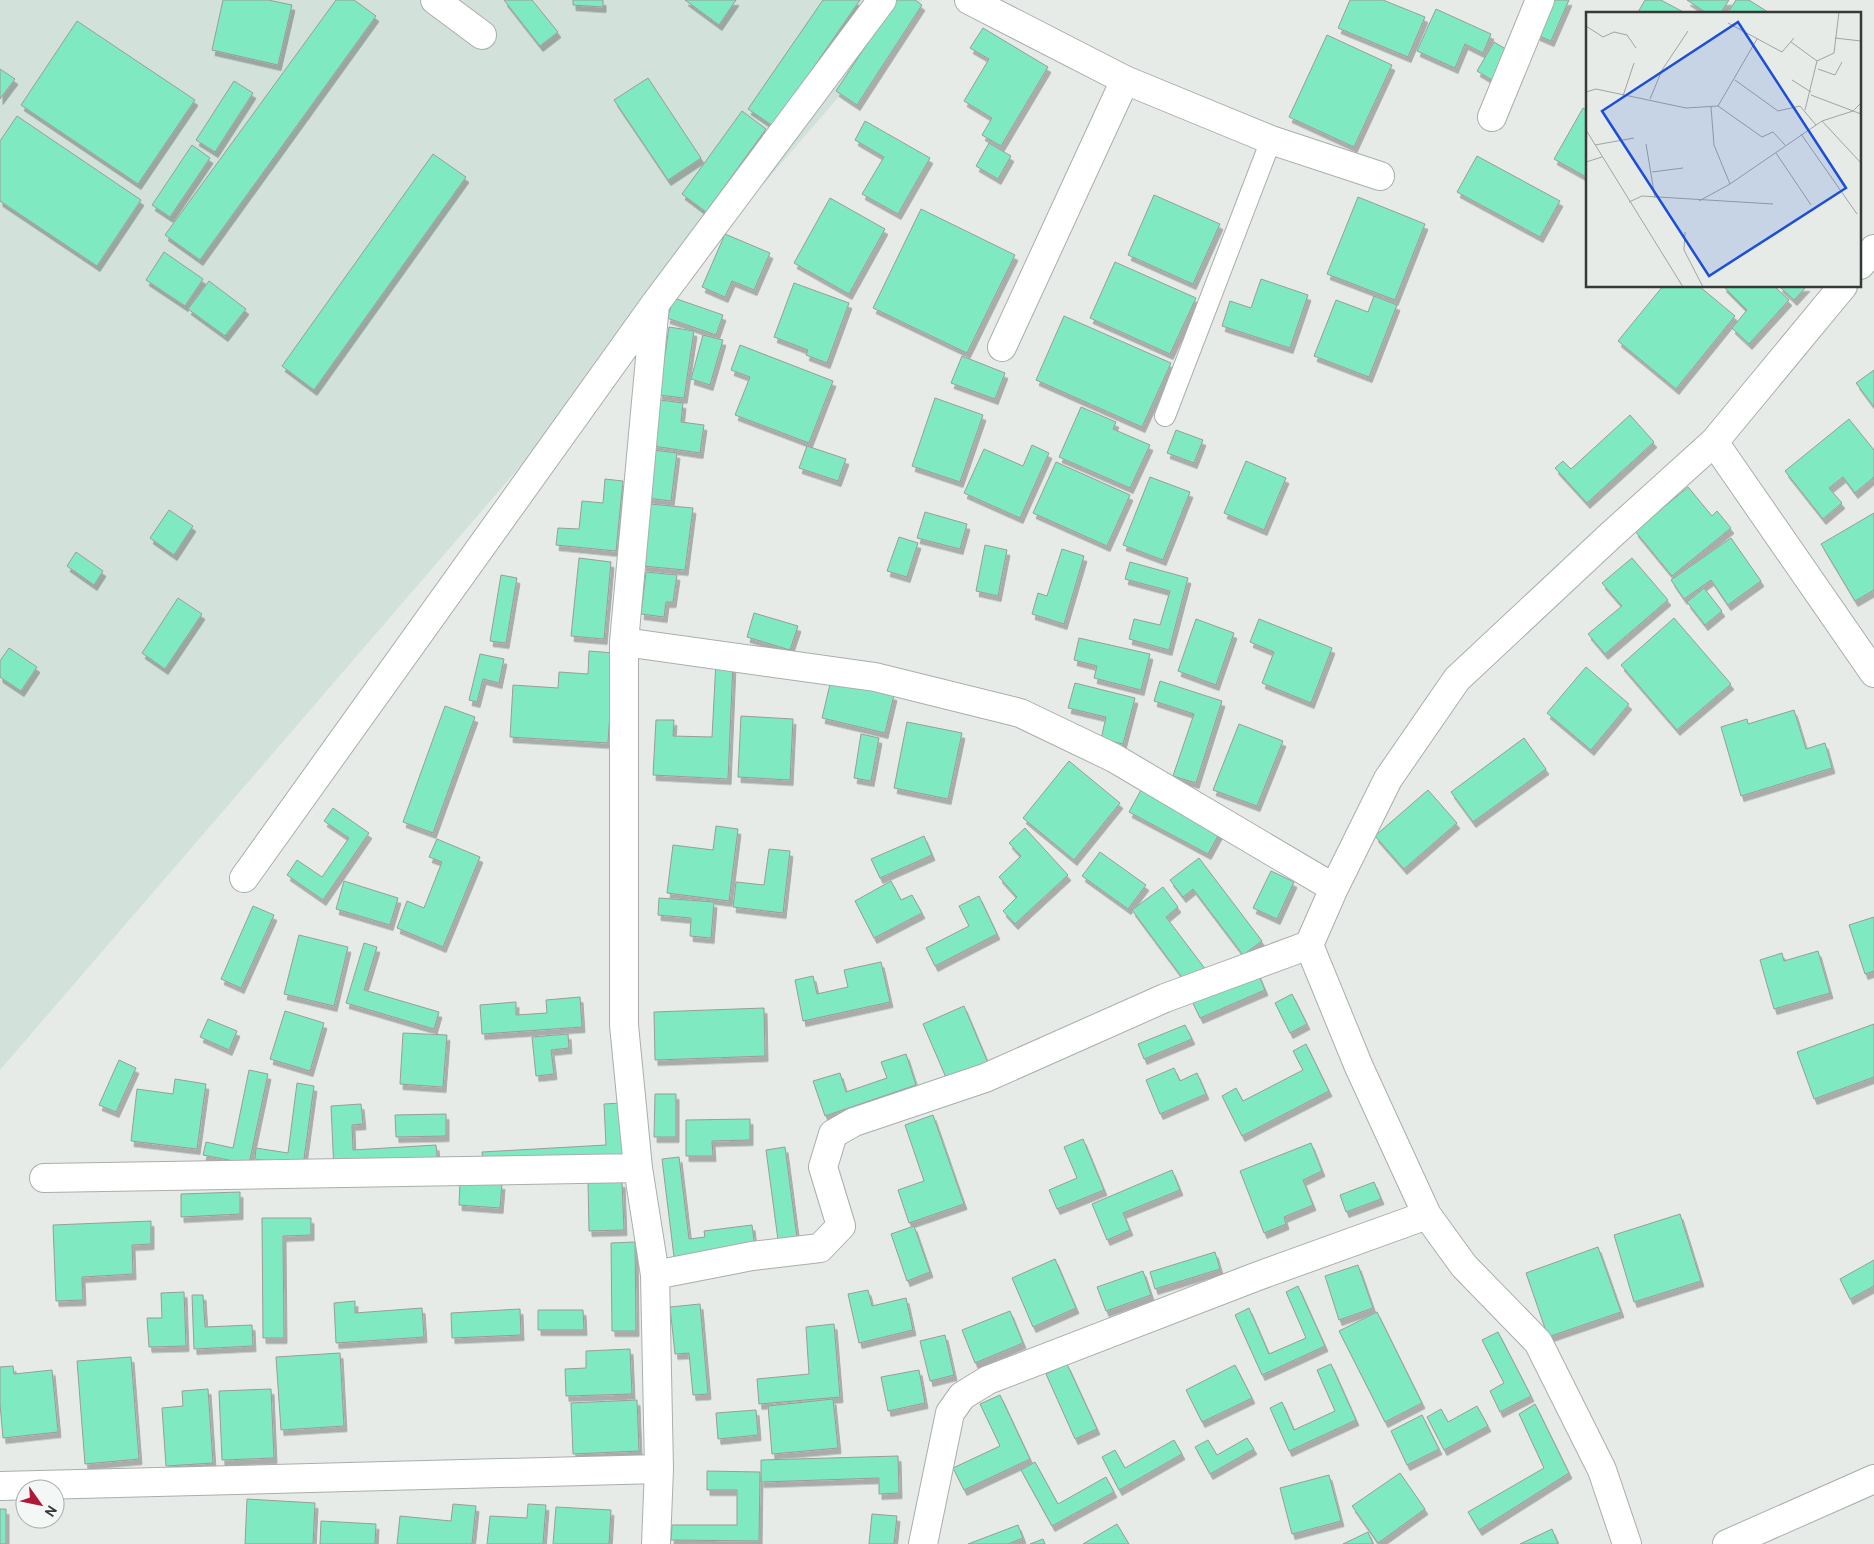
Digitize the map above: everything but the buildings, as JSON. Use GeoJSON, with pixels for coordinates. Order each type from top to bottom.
{"type":"FeatureCollection","features":[{"type":"Feature","properties":{"kind":"street"},"geometry":{"type":"LineString","coordinates":[[435,0],[482,35]]}},
{"type":"Feature","properties":{"kind":"street"},"geometry":{"type":"LineString","coordinates":[[244,878],[655,304],[882,0]]}},
{"type":"Feature","properties":{"kind":"street"},"geometry":{"type":"LineString","coordinates":[[969,0],[1125,80],[1271,140],[1380,176]]}},
{"type":"Feature","properties":{"kind":"street"},"geometry":{"type":"LineString","coordinates":[[1492,117],[1540,0]]}},
{"type":"Feature","properties":{"kind":"street"},"geometry":{"type":"LineString","coordinates":[[1002,347],[1125,80]]}},
{"type":"Feature","properties":{"kind":"street"},"geometry":{"type":"LineString","coordinates":[[1862,263],[1874,249]]}},
{"type":"Feature","properties":{"kind":"street"},"geometry":{"type":"LineString","coordinates":[[1628,1544],[1602,1470],[1538,1342],[1464,1266],[1427,1215],[1359,1067],[1309,945],[1334,888],[1388,779],[1457,679],[1714,442],[1841,288]]}},
{"type":"Feature","properties":{"kind":"street"},"geometry":{"type":"LineString","coordinates":[[655,304],[624,642],[624,1025],[638,1168],[655,1275],[659,1469],[656,1544]]}},
{"type":"Feature","properties":{"kind":"street"},"geometry":{"type":"LineString","coordinates":[[1714,442],[1874,674]]}},
{"type":"Feature","properties":{"kind":"street"},"geometry":{"type":"LineString","coordinates":[[624,642],[875,677],[1020,712],[1114,758],[1334,888]]}},
{"type":"Feature","properties":{"kind":"street"},"geometry":{"type":"LineString","coordinates":[[655,1275],[752,1256],[820,1248],[840,1226],[823,1167],[833,1134],[854,1122],[985,1078],[1166,998],[1309,945]]}},
{"type":"Feature","properties":{"kind":"street"},"geometry":{"type":"LineString","coordinates":[[44,1178],[638,1168]]}},
{"type":"Feature","properties":{"kind":"street"},"geometry":{"type":"LineString","coordinates":[[923,1544],[950,1413],[962,1396],[988,1380],[1258,1276],[1427,1215]]}},
{"type":"Feature","properties":{"kind":"street"},"geometry":{"type":"LineString","coordinates":[[0,1486],[659,1469]]}},
{"type":"Feature","properties":{"kind":"street"},"geometry":{"type":"LineString","coordinates":[[1727,1544],[1874,1480]]}},
{"type":"Feature","properties":{"kind":"lane"},"geometry":{"type":"LineString","coordinates":[[1166,416],[1271,140]]}},
{"type":"Feature","properties":{"kind":"shaded area"},"geometry":{"type":"Polygon","coordinates":[[[0,0],[922,0],[0,1070],[0,0]]]}}]}
